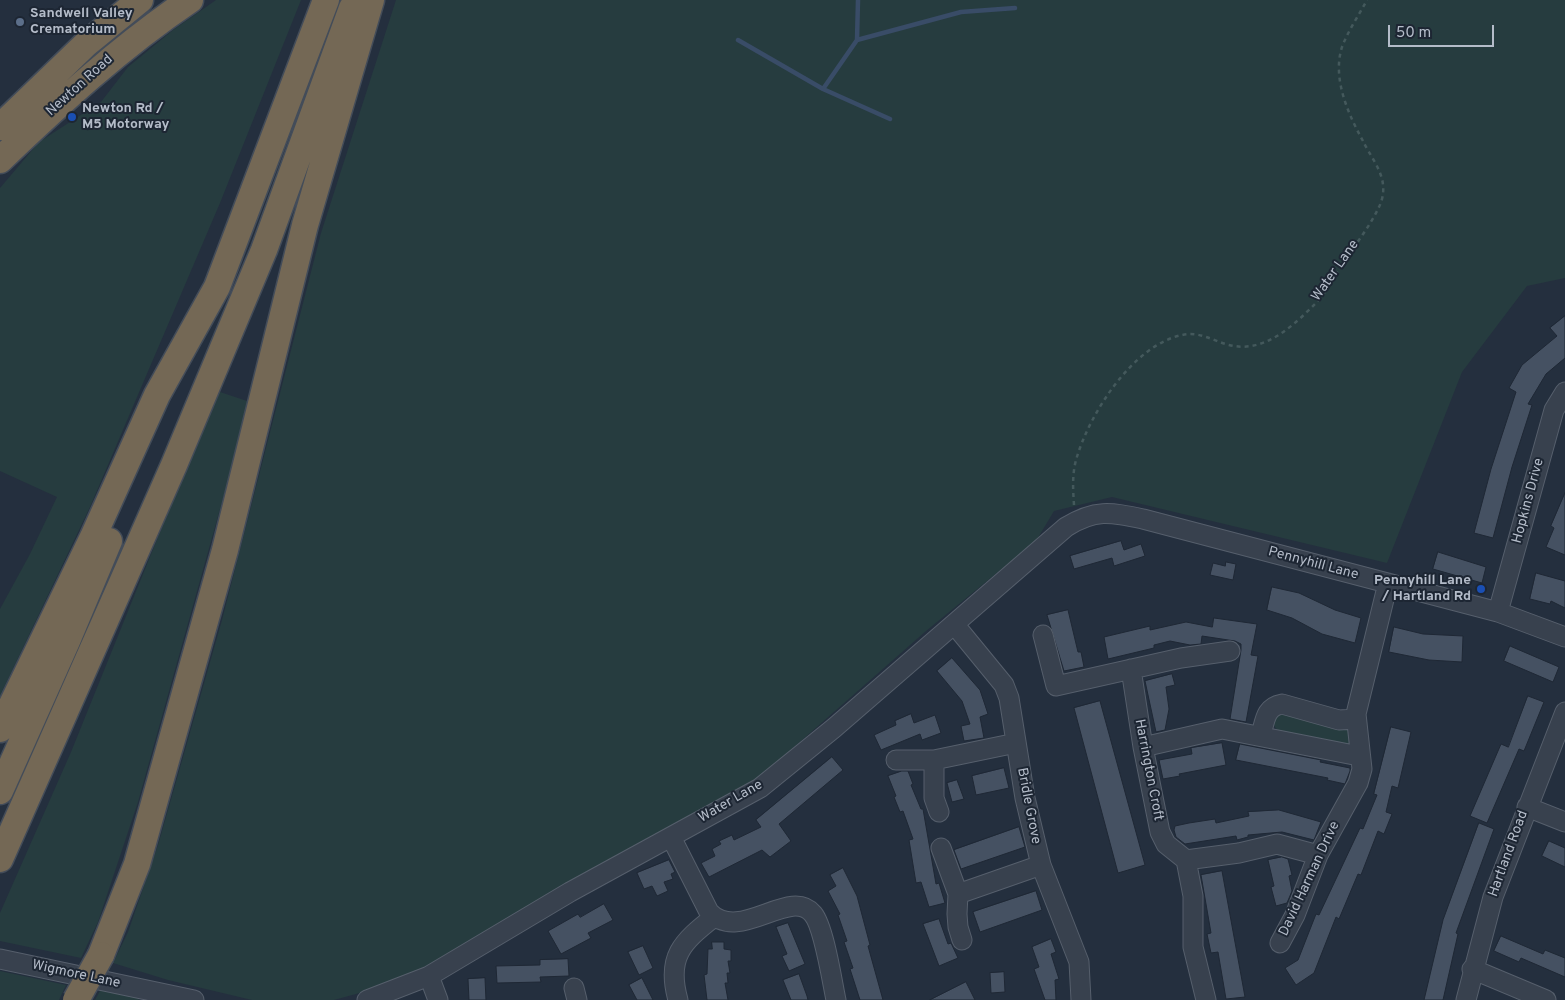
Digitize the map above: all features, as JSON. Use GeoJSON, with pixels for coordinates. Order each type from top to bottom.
{"type":"FeatureCollection","features":[{"type":"Feature","properties":{"kind":"highway","name":"Newton Road"},"geometry":{"type":"LineString","coordinates":[[0,127],[86,44],[140,0]]}},
{"type":"Feature","properties":{"kind":"highway","name":"Newton Road"},"geometry":{"type":"LineString","coordinates":[[0,160],[82,82],[150,26],[190,0]]}},
{"type":"Feature","properties":{"kind":"highway"},"geometry":{"type":"LineString","coordinates":[[0,729],[93,537],[158,395],[217,286],[326,0]]}},
{"type":"Feature","properties":{"kind":"highway"},"geometry":{"type":"LineString","coordinates":[[0,859],[174,465],[264,250],[355,0]]}},
{"type":"Feature","properties":{"kind":"highway"},"geometry":{"type":"LineString","coordinates":[[76,1000],[101,955],[137,864],[225,550],[304,225],[372,0]]}},
{"type":"Feature","properties":{"kind":"highway"},"geometry":{"type":"LineString","coordinates":[[0,147],[39,111],[82,82]]}},
{"type":"Feature","properties":{"kind":"highway"},"geometry":{"type":"LineString","coordinates":[[0,792],[67,641],[207,305]]}},
{"type":"Feature","properties":{"kind":"street","name":"Hopkins Drive"},"geometry":{"type":"LineString","coordinates":[[1498,612],[1554,410],[1565,392]]}},
{"type":"Feature","properties":{"kind":"street","name":"Water Lane"},"geometry":{"type":"LineString","coordinates":[[367,1000],[429,976],[570,892],[760,788],[834,728],[1075,521],[1092,514],[1116,513]]}},
{"type":"Feature","properties":{"kind":"street","name":"Pennyhill Lane"},"geometry":{"type":"LineString","coordinates":[[1116,513],[1498,612],[1565,637]]}},
{"type":"Feature","properties":{"kind":"street","name":"David Harman Drive"},"geometry":{"type":"LineString","coordinates":[[1280,943],[1295,915],[1318,855],[1358,784],[1362,769],[1356,720],[1388,583]]}},
{"type":"Feature","properties":{"kind":"street","name":"Bridle Grove"},"geometry":{"type":"LineString","coordinates":[[954,624],[1004,685],[1009,698],[1025,798],[1040,865],[1079,962],[1081,1000]]}},
{"type":"Feature","properties":{"kind":"street"},"geometry":{"type":"LineString","coordinates":[[1043,635],[1056,686],[1131,669],[1230,651]]}},
{"type":"Feature","properties":{"kind":"street","name":"Harrington Croft"},"geometry":{"type":"LineString","coordinates":[[1131,669],[1143,747],[1160,832],[1166,844],[1186,860]]}},
{"type":"Feature","properties":{"kind":"street"},"geometry":{"type":"LineString","coordinates":[[1261,735],[1266,713],[1273,706],[1282,704],[1339,720],[1356,720]]}},
{"type":"Feature","properties":{"kind":"street","name":"Hartland Road"},"geometry":{"type":"LineString","coordinates":[[1466,1000],[1472,970],[1493,897],[1565,712]]}},
{"type":"Feature","properties":{"kind":"street"},"geometry":{"type":"LineString","coordinates":[[1143,747],[1222,728],[1359,756]]}},
{"type":"Feature","properties":{"kind":"street"},"geometry":{"type":"LineString","coordinates":[[896,760],[934,760],[1016,744]]}},
{"type":"Feature","properties":{"kind":"street"},"geometry":{"type":"LineString","coordinates":[[934,760],[934,798],[938,812]]}},
{"type":"Feature","properties":{"kind":"street"},"geometry":{"type":"LineString","coordinates":[[1527,806],[1565,822]]}},
{"type":"Feature","properties":{"kind":"street"},"geometry":{"type":"LineString","coordinates":[[671,837],[709,912],[714,917],[732,923],[746,921],[787,907],[800,906],[813,914],[819,928],[836,1000]]}},
{"type":"Feature","properties":{"kind":"street"},"geometry":{"type":"LineString","coordinates":[[1206,1000],[1193,947],[1193,896],[1186,860],[1239,853],[1277,844],[1318,855]]}},
{"type":"Feature","properties":{"kind":"street"},"geometry":{"type":"LineString","coordinates":[[941,848],[958,894],[956,914],[962,940]]}},
{"type":"Feature","properties":{"kind":"street"},"geometry":{"type":"LineString","coordinates":[[958,894],[1040,865]]}},
{"type":"Feature","properties":{"kind":"street"},"geometry":{"type":"LineString","coordinates":[[678,1000],[673,977],[677,953],[690,936],[714,917]]}},
{"type":"Feature","properties":{"kind":"street","name":"Wigmore Lane"},"geometry":{"type":"LineString","coordinates":[[0,959],[143,995]]}},
{"type":"Feature","properties":{"kind":"street"},"geometry":{"type":"LineString","coordinates":[[1472,970],[1546,1000]]}},
{"type":"Feature","properties":{"kind":"street"},"geometry":{"type":"LineString","coordinates":[[429,976],[438,1000]]}},
{"type":"Feature","properties":{"kind":"street"},"geometry":{"type":"LineString","coordinates":[[143,995],[194,1000]]}},
{"type":"Feature","properties":{"kind":"path","name":"Water Lane"},"geometry":{"type":"LineString","coordinates":[[1075,521],[1072,481],[1076,460],[1094,413],[1114,386],[1141,357],[1159,345],[1185,334],[1209,336],[1229,345],[1248,347],[1275,338],[1295,323],[1318,300],[1379,207],[1383,184],[1358,132],[1341,90],[1340,75],[1342,47],[1366,0]]}},
{"type":"Feature","properties":{"kind":"green space"},"geometry":{"type":"Polygon","coordinates":[[[216,0],[301,0],[220,203],[90,507],[0,696],[0,609],[30,554],[57,497],[0,471],[0,188],[39,142],[101,102],[128,67],[173,30],[216,0]]]}},
{"type":"Feature","properties":{"kind":"green space"},"geometry":{"type":"Polygon","coordinates":[[[396,0],[1565,0],[1565,278],[1527,286],[1462,372],[1387,563],[1112,497],[1054,511],[1036,541],[926,631],[760,777],[670,830],[563,885],[520,911],[461,951],[407,980],[334,1000],[252,1000],[168,980],[113,963],[128,932],[158,845],[222,620],[321,233],[396,0]]]}},
{"type":"Feature","properties":{"kind":"green space"},"geometry":{"type":"Polygon","coordinates":[[[217,391],[250,402],[138,802],[98,922],[81,958],[0,941],[0,913],[71,752],[217,391]]]}},
{"type":"Feature","properties":{"kind":"green space"},"geometry":{"type":"Polygon","coordinates":[[[1276,712],[1348,726],[1353,738],[1349,744],[1345,745],[1279,731],[1273,722],[1276,712]]]}},
{"type":"Feature","properties":{"kind":"green space"},"geometry":{"type":"Polygon","coordinates":[[[0,971],[66,985],[59,1000],[0,1000],[0,971]]]}},
{"type":"Feature","properties":{"kind":"green space"},"geometry":{"type":"Polygon","coordinates":[[[101,989],[138,998],[139,1000],[95,1000],[101,989]]]}},
{"type":"Feature","properties":{"kind":"building"},"geometry":{"type":"Polygon","coordinates":[[[1565,316],[1565,358],[1546,374],[1528,404],[1532,405],[1512,467],[1493,538],[1474,533],[1491,469],[1516,392],[1509,388],[1522,365],[1557,336],[1550,328],[1565,316]]]}},
{"type":"Feature","properties":{"kind":"building"},"geometry":{"type":"Polygon","coordinates":[[[1565,493],[1565,555],[1546,547],[1554,528],[1551,526],[1565,493]]]}},
{"type":"Feature","properties":{"kind":"building"},"geometry":{"type":"Polygon","coordinates":[[[1121,541],[1124,550],[1141,544],[1145,556],[1114,566],[1112,558],[1074,569],[1070,556],[1121,541]]]}},
{"type":"Feature","properties":{"kind":"building"},"geometry":{"type":"Polygon","coordinates":[[[1438,552],[1486,567],[1482,583],[1433,569],[1438,552]]]}},
{"type":"Feature","properties":{"kind":"building"},"geometry":{"type":"Polygon","coordinates":[[[1226,562],[1236,564],[1233,580],[1210,575],[1213,563],[1225,566],[1226,562]]]}},
{"type":"Feature","properties":{"kind":"building"},"geometry":{"type":"Polygon","coordinates":[[[1536,573],[1565,581],[1565,608],[1551,601],[1550,604],[1530,599],[1536,573]]]}},
{"type":"Feature","properties":{"kind":"building"},"geometry":{"type":"Polygon","coordinates":[[[1272,587],[1299,593],[1335,610],[1361,618],[1355,643],[1322,634],[1292,618],[1267,610],[1272,587]]]}},
{"type":"Feature","properties":{"kind":"building"},"geometry":{"type":"Polygon","coordinates":[[[1068,610],[1078,652],[1081,652],[1084,667],[1064,671],[1047,615],[1068,610]]]}},
{"type":"Feature","properties":{"kind":"building"},"geometry":{"type":"Polygon","coordinates":[[[1214,618],[1257,624],[1251,655],[1258,656],[1246,722],[1230,719],[1241,650],[1241,644],[1235,641],[1202,636],[1201,644],[1190,645],[1170,641],[1154,645],[1154,648],[1108,659],[1104,637],[1150,626],[1150,630],[1186,622],[1212,627],[1214,618]]]}},
{"type":"Feature","properties":{"kind":"building"},"geometry":{"type":"Polygon","coordinates":[[[1394,627],[1423,634],[1463,636],[1462,662],[1429,660],[1389,652],[1394,627]]]}},
{"type":"Feature","properties":{"kind":"building"},"geometry":{"type":"Polygon","coordinates":[[[1510,646],[1559,667],[1553,682],[1504,661],[1510,646]]]}},
{"type":"Feature","properties":{"kind":"building"},"geometry":{"type":"Polygon","coordinates":[[[952,658],[980,690],[988,714],[980,717],[984,738],[964,741],[961,726],[970,724],[962,701],[937,671],[952,658]]]}},
{"type":"Feature","properties":{"kind":"building"},"geometry":{"type":"Polygon","coordinates":[[[1172,674],[1175,685],[1166,687],[1169,709],[1165,730],[1156,732],[1145,681],[1172,674]]]}},
{"type":"Feature","properties":{"kind":"building"},"geometry":{"type":"Polygon","coordinates":[[[1528,696],[1544,702],[1524,751],[1519,749],[1487,823],[1470,816],[1501,744],[1508,747],[1528,696]]]}},
{"type":"Feature","properties":{"kind":"building"},"geometry":{"type":"Polygon","coordinates":[[[1100,701],[1145,865],[1118,873],[1074,708],[1100,701]]]}},
{"type":"Feature","properties":{"kind":"building"},"geometry":{"type":"Polygon","coordinates":[[[911,714],[914,723],[935,715],[941,733],[922,740],[920,734],[881,750],[874,735],[896,725],[895,721],[911,714]]]}},
{"type":"Feature","properties":{"kind":"building"},"geometry":{"type":"Polygon","coordinates":[[[1391,727],[1411,732],[1398,788],[1392,786],[1386,812],[1392,814],[1384,834],[1378,831],[1361,875],[1358,874],[1339,919],[1336,917],[1314,973],[1296,985],[1285,968],[1298,960],[1316,914],[1319,915],[1360,828],[1363,829],[1377,795],[1374,794],[1391,727]]]}},
{"type":"Feature","properties":{"kind":"building"},"geometry":{"type":"Polygon","coordinates":[[[1222,743],[1226,765],[1163,779],[1159,760],[1192,754],[1191,748],[1222,743]]]}},
{"type":"Feature","properties":{"kind":"building"},"geometry":{"type":"Polygon","coordinates":[[[1240,744],[1321,760],[1320,762],[1350,768],[1350,771],[1345,784],[1327,780],[1328,778],[1236,760],[1240,744]]]}},
{"type":"Feature","properties":{"kind":"building"},"geometry":{"type":"Polygon","coordinates":[[[832,757],[843,770],[779,824],[791,841],[770,857],[762,850],[709,877],[701,863],[715,856],[712,849],[721,844],[719,841],[732,835],[734,840],[761,827],[756,820],[832,757]]]}},
{"type":"Feature","properties":{"kind":"building"},"geometry":{"type":"Polygon","coordinates":[[[1004,768],[1009,788],[976,795],[972,776],[1004,768]]]}},
{"type":"Feature","properties":{"kind":"building"},"geometry":{"type":"Polygon","coordinates":[[[908,771],[913,784],[911,785],[921,809],[923,809],[936,884],[939,883],[945,903],[929,907],[921,882],[916,883],[909,840],[913,839],[903,811],[900,812],[894,797],[896,796],[888,776],[908,771]]]}},
{"type":"Feature","properties":{"kind":"building"},"geometry":{"type":"Polygon","coordinates":[[[957,780],[964,799],[952,802],[947,783],[957,780]]]}},
{"type":"Feature","properties":{"kind":"building"},"geometry":{"type":"Polygon","coordinates":[[[1279,810],[1321,822],[1314,840],[1282,832],[1248,835],[1248,837],[1237,840],[1236,836],[1185,844],[1176,837],[1174,830],[1175,826],[1189,823],[1215,819],[1216,823],[1249,816],[1248,812],[1279,810]]]}},
{"type":"Feature","properties":{"kind":"building"},"geometry":{"type":"Polygon","coordinates":[[[1479,823],[1494,829],[1456,933],[1458,934],[1443,1000],[1424,1000],[1443,920],[1479,823]]]}},
{"type":"Feature","properties":{"kind":"building"},"geometry":{"type":"Polygon","coordinates":[[[1019,827],[1025,847],[961,869],[954,850],[1019,827]]]}},
{"type":"Feature","properties":{"kind":"building"},"geometry":{"type":"Polygon","coordinates":[[[1549,841],[1565,848],[1565,867],[1542,856],[1549,841]]]}},
{"type":"Feature","properties":{"kind":"building"},"geometry":{"type":"Polygon","coordinates":[[[1282,857],[1288,859],[1292,875],[1289,876],[1292,891],[1287,903],[1276,906],[1271,887],[1274,886],[1268,860],[1282,857]]]}},
{"type":"Feature","properties":{"kind":"building"},"geometry":{"type":"Polygon","coordinates":[[[669,860],[675,872],[671,874],[673,879],[664,882],[668,891],[657,896],[652,886],[644,889],[637,873],[669,860]]]}},
{"type":"Feature","properties":{"kind":"building"},"geometry":{"type":"Polygon","coordinates":[[[843,868],[857,896],[883,1000],[860,1000],[850,969],[853,968],[844,942],[847,941],[838,915],[840,914],[828,891],[836,886],[830,875],[843,868]]]}},
{"type":"Feature","properties":{"kind":"building"},"geometry":{"type":"Polygon","coordinates":[[[1222,871],[1245,997],[1226,999],[1218,952],[1211,953],[1207,934],[1211,933],[1201,875],[1222,871]]]}},
{"type":"Feature","properties":{"kind":"building"},"geometry":{"type":"Polygon","coordinates":[[[1036,891],[1042,910],[980,932],[973,912],[1036,891]]]}},
{"type":"Feature","properties":{"kind":"building"},"geometry":{"type":"Polygon","coordinates":[[[604,904],[613,920],[588,933],[591,938],[561,954],[548,931],[578,914],[580,917],[604,904]]]}},
{"type":"Feature","properties":{"kind":"building"},"geometry":{"type":"Polygon","coordinates":[[[939,919],[948,944],[951,943],[958,958],[939,966],[923,924],[939,919]]]}},
{"type":"Feature","properties":{"kind":"building"},"geometry":{"type":"Polygon","coordinates":[[[788,923],[805,964],[789,971],[782,956],[787,954],[776,927],[788,923]]]}},
{"type":"Feature","properties":{"kind":"building"},"geometry":{"type":"Polygon","coordinates":[[[1501,936],[1543,954],[1545,950],[1565,958],[1565,977],[1521,958],[1519,962],[1494,951],[1501,936]]]}},
{"type":"Feature","properties":{"kind":"building"},"geometry":{"type":"Polygon","coordinates":[[[1051,939],[1056,952],[1051,954],[1059,979],[1055,980],[1056,1000],[1045,1000],[1034,969],[1039,967],[1032,947],[1051,939]]]}},
{"type":"Feature","properties":{"kind":"building"},"geometry":{"type":"Polygon","coordinates":[[[712,942],[724,942],[724,949],[731,950],[731,961],[728,961],[730,973],[727,973],[728,983],[725,983],[728,1000],[707,1000],[704,975],[707,974],[708,949],[712,949],[712,942]]]}},
{"type":"Feature","properties":{"kind":"building"},"geometry":{"type":"Polygon","coordinates":[[[643,946],[653,968],[639,975],[628,952],[643,946]]]}},
{"type":"Feature","properties":{"kind":"building"},"geometry":{"type":"Polygon","coordinates":[[[568,959],[569,976],[540,977],[541,982],[497,983],[496,966],[540,965],[540,960],[568,959]]]}},
{"type":"Feature","properties":{"kind":"building"},"geometry":{"type":"Polygon","coordinates":[[[1004,972],[1005,992],[991,993],[990,973],[1004,972]]]}},
{"type":"Feature","properties":{"kind":"building"},"geometry":{"type":"Polygon","coordinates":[[[799,974],[808,1000],[791,1000],[783,980],[799,974]]]}},
{"type":"Feature","properties":{"kind":"building"},"geometry":{"type":"Polygon","coordinates":[[[485,978],[486,1000],[469,1000],[468,979],[485,978]]]}},
{"type":"Feature","properties":{"kind":"building"},"geometry":{"type":"Polygon","coordinates":[[[642,978],[653,1000],[637,1000],[629,985],[642,978]]]}},
{"type":"Feature","properties":{"kind":"building"},"geometry":{"type":"Polygon","coordinates":[[[966,982],[975,1000],[930,1000],[966,982]]]}},
{"type":"Feature","properties":{"kind":"waterway"},"geometry":{"type":"LineString","coordinates":[[823,89],[857,40],[858,0]]}},
{"type":"Feature","properties":{"kind":"waterway"},"geometry":{"type":"LineString","coordinates":[[857,40],[961,12],[1015,8]]}},
{"type":"Feature","properties":{"kind":"waterway"},"geometry":{"type":"LineString","coordinates":[[738,40],[823,89],[890,119]]}},
{"type":"Feature","properties":{"kind":"place","name":"Sandwell Valley Crematorium"},"geometry":{"type":"Point","coordinates":[20,22]}},
{"type":"Feature","properties":{"kind":"place","name":"Newton Rd / M5 Motorway"},"geometry":{"type":"Point","coordinates":[72,117]}},
{"type":"Feature","properties":{"kind":"place","name":"Pennyhill Lane / Hartland Rd"},"geometry":{"type":"Point","coordinates":[1481,589]}}]}
